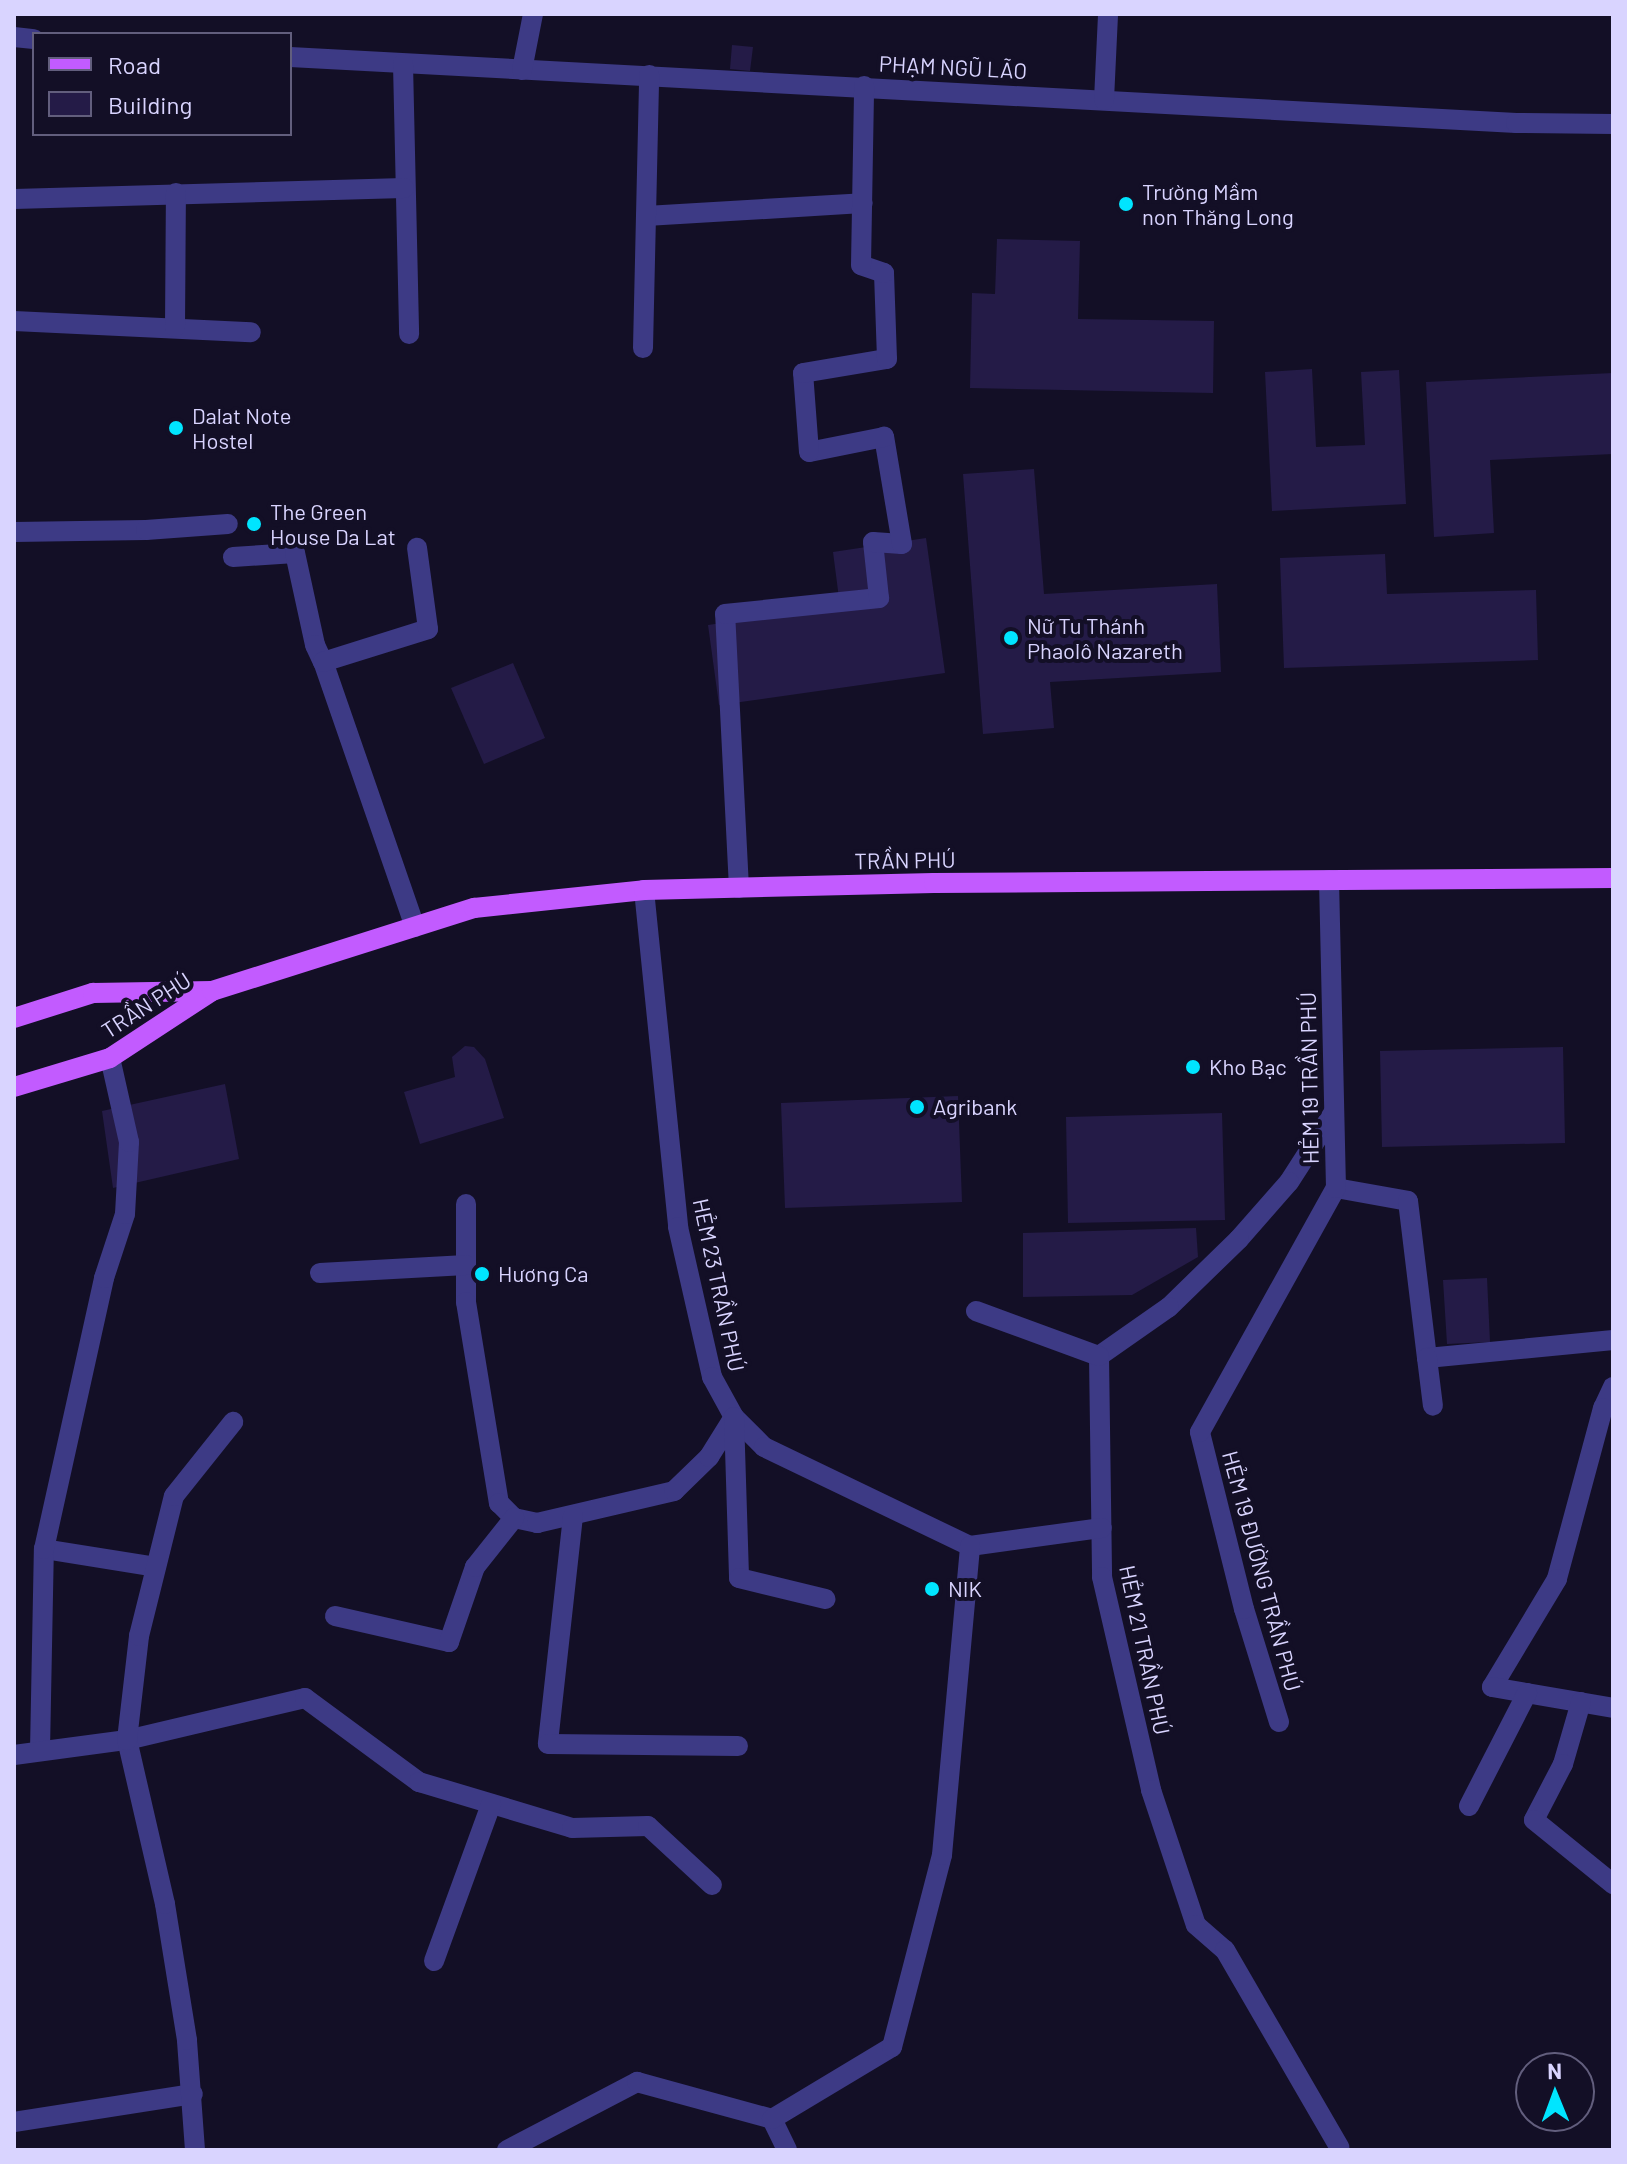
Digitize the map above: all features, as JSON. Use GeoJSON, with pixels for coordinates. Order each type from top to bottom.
{"type":"FeatureCollection","features":[{"type":"Feature","properties":{"kind":"main road","name":"TRẦN PHÚ"},"geometry":{"type":"LineString","coordinates":[[14,1087],[110,1058],[212,991],[474,908],[644,890],[1613,878]]}},
{"type":"Feature","properties":{"kind":"main road","name":"TRẦN PHÚ"},"geometry":{"type":"LineString","coordinates":[[14,1018],[93,993],[212,991]]}},
{"type":"Feature","properties":{"kind":"street"},"geometry":{"type":"LineString","coordinates":[[522,70],[533,14]]}},
{"type":"Feature","properties":{"kind":"street"},"geometry":{"type":"LineString","coordinates":[[1104,100],[1108,14]]}},
{"type":"Feature","properties":{"kind":"street","name":"PHẠM NGŨ LÃO"},"geometry":{"type":"LineString","coordinates":[[292,57],[1516,123],[1613,124]]}},
{"type":"Feature","properties":{"kind":"street"},"geometry":{"type":"LineString","coordinates":[[403,64],[409,334]]}},
{"type":"Feature","properties":{"kind":"street"},"geometry":{"type":"LineString","coordinates":[[643,348],[649,75]]}},
{"type":"Feature","properties":{"kind":"street"},"geometry":{"type":"LineString","coordinates":[[739,888],[725,614],[879,598],[873,542],[902,544],[884,437],[809,452],[803,373],[887,359],[884,273],[861,265],[864,86]]}},
{"type":"Feature","properties":{"kind":"street"},"geometry":{"type":"LineString","coordinates":[[14,199],[404,188]]}},
{"type":"Feature","properties":{"kind":"street"},"geometry":{"type":"LineString","coordinates":[[175,327],[176,193]]}},
{"type":"Feature","properties":{"kind":"street"},"geometry":{"type":"LineString","coordinates":[[646,216],[863,203]]}},
{"type":"Feature","properties":{"kind":"street"},"geometry":{"type":"LineString","coordinates":[[14,321],[251,332]]}},
{"type":"Feature","properties":{"kind":"street"},"geometry":{"type":"LineString","coordinates":[[14,532],[146,530],[228,524]]}},
{"type":"Feature","properties":{"kind":"street"},"geometry":{"type":"LineString","coordinates":[[323,662],[428,629],[417,548]]}},
{"type":"Feature","properties":{"kind":"street"},"geometry":{"type":"LineString","coordinates":[[233,557],[295,553],[315,645],[415,927]]}},
{"type":"Feature","properties":{"kind":"street","name":"HẺM 19 TRẦN PHÚ"},"geometry":{"type":"LineString","coordinates":[[1200,1432],[1336,1188],[1329,880]]}},
{"type":"Feature","properties":{"kind":"street","name":"HẺM 23 TRẦN PHÚ"},"geometry":{"type":"LineString","coordinates":[[644,890],[678,1227],[712,1377],[734,1417],[764,1447],[970,1546]]}},
{"type":"Feature","properties":{"kind":"street"},"geometry":{"type":"LineString","coordinates":[[40,1751],[44,1549],[104,1278],[125,1214],[129,1142],[110,1058]]}},
{"type":"Feature","properties":{"kind":"street"},"geometry":{"type":"LineString","coordinates":[[976,1311],[1099,1356],[1169,1307],[1239,1239],[1289,1182],[1334,1112]]}},
{"type":"Feature","properties":{"kind":"street"},"geometry":{"type":"LineString","coordinates":[[1336,1188],[1408,1201],[1433,1406]]}},
{"type":"Feature","properties":{"kind":"street"},"geometry":{"type":"LineString","coordinates":[[466,1204],[466,1302],[499,1503],[514,1518],[537,1523],[674,1491],[709,1457],[734,1417]]}},
{"type":"Feature","properties":{"kind":"street"},"geometry":{"type":"LineString","coordinates":[[320,1273],[466,1265]]}},
{"type":"Feature","properties":{"kind":"street"},"geometry":{"type":"LineString","coordinates":[[1427,1358],[1613,1340]]}},
{"type":"Feature","properties":{"kind":"street","name":"HẺM 21 TRẦN PHÚ"},"geometry":{"type":"LineString","coordinates":[[1099,1356],[1102,1577],[1151,1790],[1196,1925],[1225,1950],[1339,2147]]}},
{"type":"Feature","properties":{"kind":"street"},"geometry":{"type":"LineString","coordinates":[[1613,1387],[1599,1421],[1557,1579],[1492,1687],[1613,1708]]}},
{"type":"Feature","properties":{"kind":"street"},"geometry":{"type":"LineString","coordinates":[[734,1417],[739,1578],[825,1599]]}},
{"type":"Feature","properties":{"kind":"street"},"geometry":{"type":"LineString","coordinates":[[195,2150],[193,2094],[165,1904],[127,1740],[139,1636],[174,1496],[233,1422]]}},
{"type":"Feature","properties":{"kind":"street","name":"HẺM 19 ĐƯỜNG TRẦN PHÚ"},"geometry":{"type":"LineString","coordinates":[[1200,1432],[1244,1609],[1279,1722]]}},
{"type":"Feature","properties":{"kind":"street"},"geometry":{"type":"LineString","coordinates":[[573,1516],[548,1744],[738,1746]]}},
{"type":"Feature","properties":{"kind":"street"},"geometry":{"type":"LineString","coordinates":[[335,1616],[449,1642],[475,1567],[514,1518]]}},
{"type":"Feature","properties":{"kind":"street"},"geometry":{"type":"LineString","coordinates":[[507,2150],[637,2082],[772,2119],[892,2047],[942,1855],[970,1546],[1102,1528]]}},
{"type":"Feature","properties":{"kind":"street"},"geometry":{"type":"LineString","coordinates":[[44,1549],[156,1567]]}},
{"type":"Feature","properties":{"kind":"street"},"geometry":{"type":"LineString","coordinates":[[1469,1806],[1527,1693]]}},
{"type":"Feature","properties":{"kind":"street"},"geometry":{"type":"LineString","coordinates":[[14,1755],[127,1740],[305,1698],[419,1782],[572,1828],[648,1826],[712,1885]]}},
{"type":"Feature","properties":{"kind":"street"},"geometry":{"type":"LineString","coordinates":[[1581,1702],[1563,1764],[1534,1820],[1613,1884]]}},
{"type":"Feature","properties":{"kind":"street"},"geometry":{"type":"LineString","coordinates":[[434,1961],[491,1804]]}},
{"type":"Feature","properties":{"kind":"street"},"geometry":{"type":"LineString","coordinates":[[14,2122],[193,2094]]}},
{"type":"Feature","properties":{"kind":"street"},"geometry":{"type":"LineString","coordinates":[[772,2119],[787,2150]]}},
{"type":"Feature","properties":{"kind":"building"},"geometry":{"type":"Polygon","coordinates":[[[732,45],[753,47],[750,71],[730,69],[732,45]]]}},
{"type":"Feature","properties":{"kind":"building"},"geometry":{"type":"Polygon","coordinates":[[[997,239],[1080,241],[1078,319],[1214,321],[1213,393],[970,388],[972,293],[995,294],[997,239]]]}},
{"type":"Feature","properties":{"kind":"building"},"geometry":{"type":"Polygon","coordinates":[[[1312,369],[1316,447],[1365,445],[1361,372],[1399,370],[1406,504],[1272,511],[1265,372],[1312,369]]]}},
{"type":"Feature","properties":{"kind":"building"},"geometry":{"type":"Polygon","coordinates":[[[1613,373],[1613,454],[1490,460],[1494,533],[1434,537],[1426,382],[1613,373]]]}},
{"type":"Feature","properties":{"kind":"building"},"geometry":{"type":"Polygon","coordinates":[[[1034,469],[1044,594],[1217,584],[1221,672],[1050,682],[1054,728],[983,734],[963,474],[1034,469]]]}},
{"type":"Feature","properties":{"kind":"building"},"geometry":{"type":"Polygon","coordinates":[[[926,538],[945,673],[719,705],[708,625],[840,606],[833,552],[926,538]]]}},
{"type":"Feature","properties":{"kind":"building"},"geometry":{"type":"Polygon","coordinates":[[[1385,554],[1387,594],[1536,590],[1538,660],[1284,668],[1280,558],[1385,554]]]}},
{"type":"Feature","properties":{"kind":"building"},"geometry":{"type":"Polygon","coordinates":[[[513,663],[545,738],[484,764],[451,688],[513,663]]]}},
{"type":"Feature","properties":{"kind":"building"},"geometry":{"type":"Polygon","coordinates":[[[465,1046],[474,1047],[485,1059],[504,1118],[420,1144],[404,1092],[455,1077],[452,1057],[465,1046]]]}},
{"type":"Feature","properties":{"kind":"building"},"geometry":{"type":"Polygon","coordinates":[[[1563,1047],[1565,1143],[1382,1147],[1380,1051],[1563,1047]]]}},
{"type":"Feature","properties":{"kind":"building"},"geometry":{"type":"Polygon","coordinates":[[[225,1084],[239,1159],[113,1188],[102,1111],[225,1084]]]}},
{"type":"Feature","properties":{"kind":"building"},"geometry":{"type":"Polygon","coordinates":[[[958,1096],[962,1202],[785,1208],[781,1103],[958,1096]]]}},
{"type":"Feature","properties":{"kind":"building"},"geometry":{"type":"Polygon","coordinates":[[[1222,1113],[1225,1220],[1068,1223],[1066,1117],[1222,1113]]]}},
{"type":"Feature","properties":{"kind":"building"},"geometry":{"type":"Polygon","coordinates":[[[1196,1228],[1198,1257],[1132,1295],[1023,1297],[1023,1233],[1196,1228]]]}},
{"type":"Feature","properties":{"kind":"building"},"geometry":{"type":"Polygon","coordinates":[[[1487,1278],[1490,1342],[1447,1344],[1443,1280],[1487,1278]]]}},
{"type":"Feature","properties":{"kind":"place","name":"Trường Mầm non Thăng Long"},"geometry":{"type":"Point","coordinates":[1126,204]}},
{"type":"Feature","properties":{"kind":"place","name":"Dalat Note Hostel"},"geometry":{"type":"Point","coordinates":[176,428]}},
{"type":"Feature","properties":{"kind":"place","name":"The Green House Da Lat"},"geometry":{"type":"Point","coordinates":[254,524]}},
{"type":"Feature","properties":{"kind":"place","name":"Nữ Tu Thánh Phaolô Nazareth"},"geometry":{"type":"Point","coordinates":[1011,638]}},
{"type":"Feature","properties":{"kind":"place","name":"Kho Bạc"},"geometry":{"type":"Point","coordinates":[1193,1067]}},
{"type":"Feature","properties":{"kind":"place","name":"Agribank"},"geometry":{"type":"Point","coordinates":[917,1107]}},
{"type":"Feature","properties":{"kind":"place","name":"Hương Ca"},"geometry":{"type":"Point","coordinates":[482,1274]}},
{"type":"Feature","properties":{"kind":"place","name":"NIK"},"geometry":{"type":"Point","coordinates":[932,1589]}}]}
